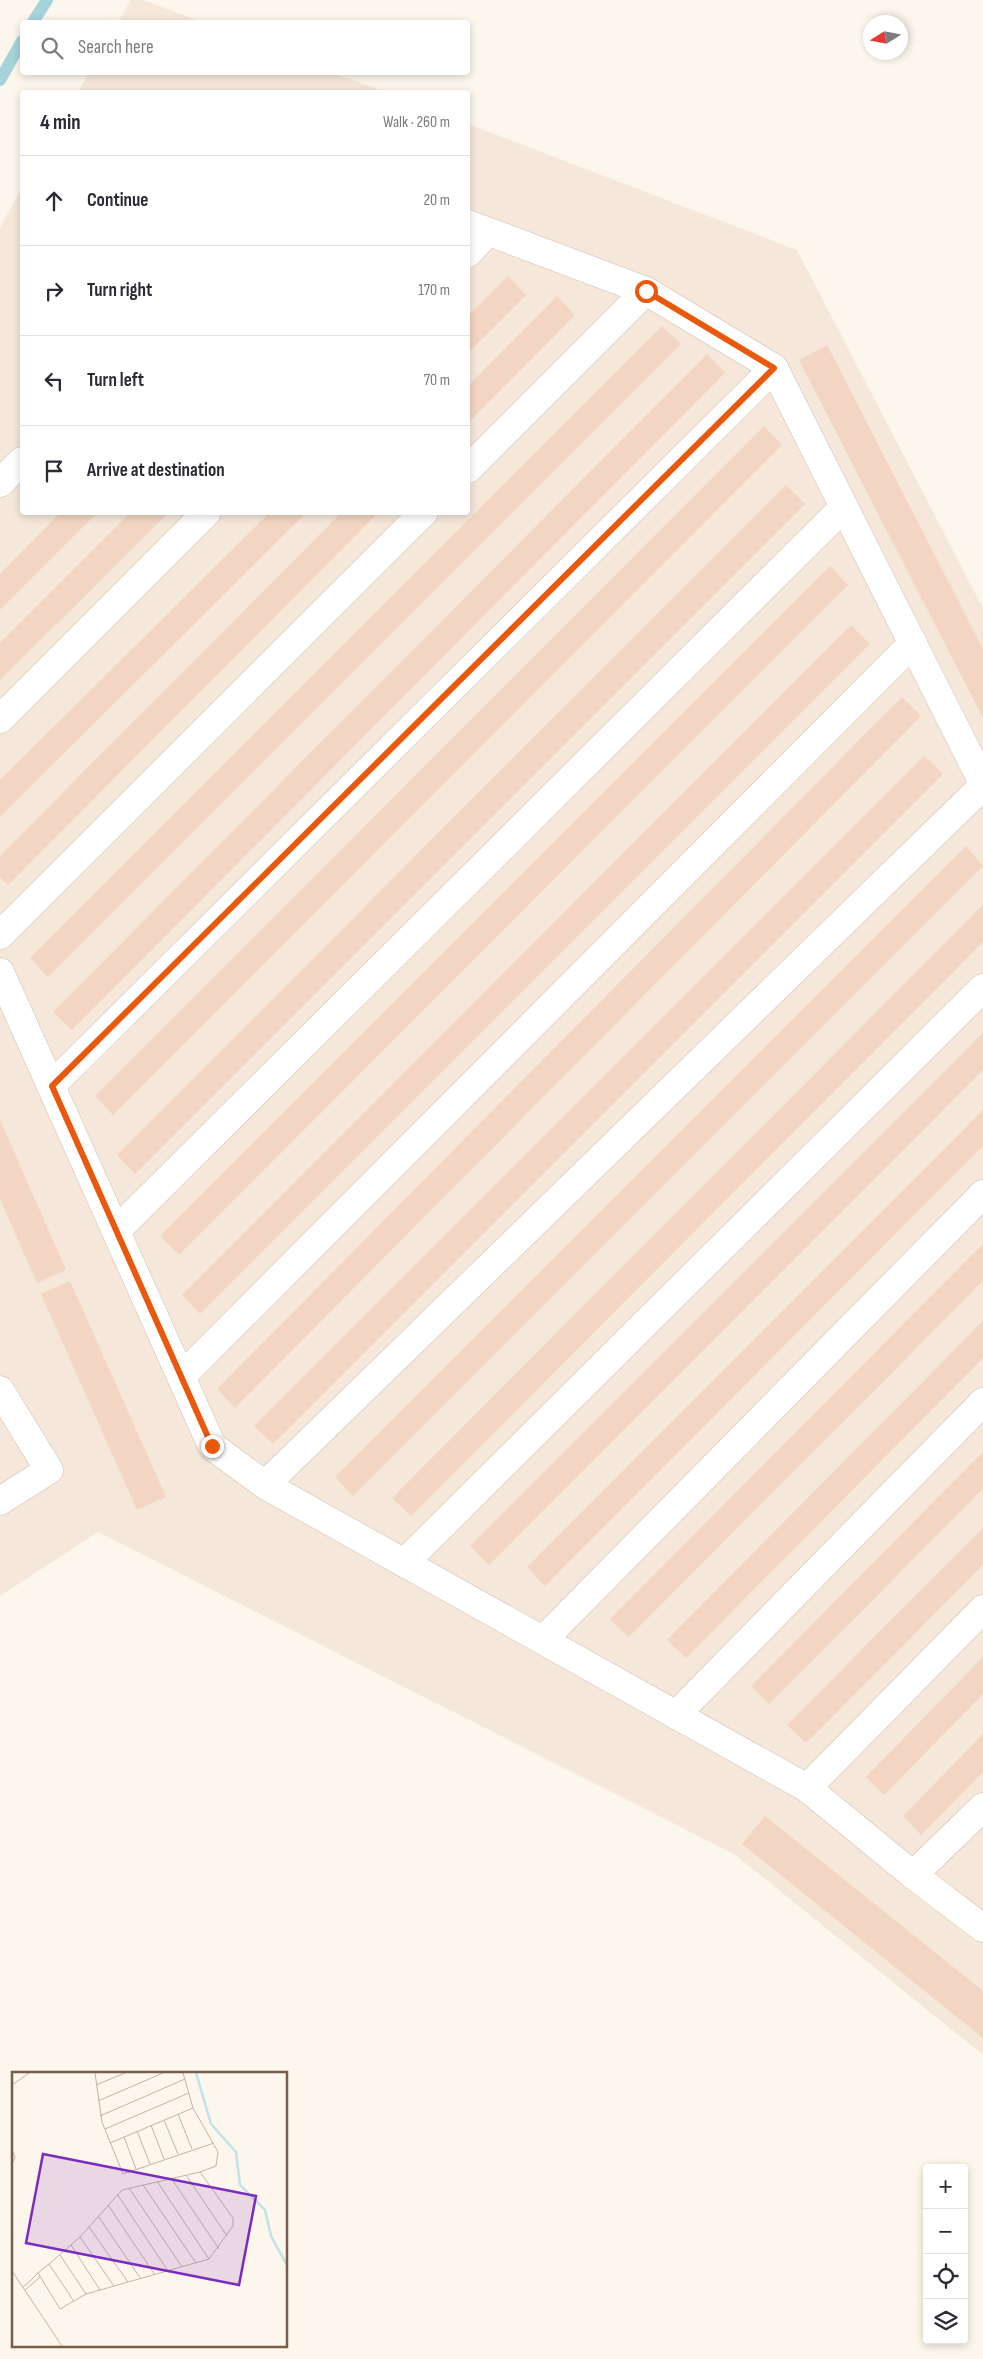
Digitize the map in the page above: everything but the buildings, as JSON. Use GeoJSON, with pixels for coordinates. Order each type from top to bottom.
{"type":"FeatureCollection","features":[{"type":"Feature","properties":{"kind":"street"},"geometry":{"type":"LineString","coordinates":[[265,1485],[983,784],[774,368],[646,291],[478,228],[470,248]]}},
{"type":"Feature","properties":{"kind":"street"},"geometry":{"type":"LineString","coordinates":[[470,467],[646,291]]}},
{"type":"Feature","properties":{"kind":"street"},"geometry":{"type":"LineString","coordinates":[[52,1086],[774,368]]}},
{"type":"Feature","properties":{"kind":"street"},"geometry":{"type":"LineString","coordinates":[[0,483],[20,463]]}},
{"type":"Feature","properties":{"kind":"street"},"geometry":{"type":"LineString","coordinates":[[117,1230],[844,506]]}},
{"type":"Feature","properties":{"kind":"street"},"geometry":{"type":"LineString","coordinates":[[0,719],[204,515]]}},
{"type":"Feature","properties":{"kind":"street"},"geometry":{"type":"LineString","coordinates":[[0,935],[421,515]]}},
{"type":"Feature","properties":{"kind":"street"},"geometry":{"type":"LineString","coordinates":[[182,1376],[913,643]]}},
{"type":"Feature","properties":{"kind":"street"},"geometry":{"type":"LineString","coordinates":[[0,972],[212,1446],[265,1485],[807,1788],[913,1875],[983,1928]]}},
{"type":"Feature","properties":{"kind":"street"},"geometry":{"type":"LineString","coordinates":[[404,1563],[983,988]]}},
{"type":"Feature","properties":{"kind":"street"},"geometry":{"type":"LineString","coordinates":[[542,1640],[983,1194]]}},
{"type":"Feature","properties":{"kind":"street"},"geometry":{"type":"LineString","coordinates":[[0,1390],[49,1470],[0,1501]]}},
{"type":"Feature","properties":{"kind":"street"},"geometry":{"type":"LineString","coordinates":[[676,1715],[983,1402]]}},
{"type":"Feature","properties":{"kind":"street"},"geometry":{"type":"LineString","coordinates":[[807,1788],[983,1609]]}},
{"type":"Feature","properties":{"kind":"street"},"geometry":{"type":"LineString","coordinates":[[913,1875],[983,1807]]}},
{"type":"Feature","properties":{"kind":"shaded area"},"geometry":{"type":"Polygon","coordinates":[[[131,0],[143,0],[197,20],[119,20],[131,0]]]}},
{"type":"Feature","properties":{"kind":"shaded area"},"geometry":{"type":"Polygon","coordinates":[[[88,75],[338,75],[380,90],[79,90],[88,75]]]}},
{"type":"Feature","properties":{"kind":"shaded area"},"geometry":{"type":"Polygon","coordinates":[[[470,125],[797,250],[983,608],[983,2055],[734,1854],[98,1532],[0,1596],[0,227],[20,192],[20,515],[470,515],[470,125]]]}},
{"type":"Feature","properties":{"kind":"waterway"},"geometry":{"type":"LineString","coordinates":[[34,20],[47,0]]}},
{"type":"Feature","properties":{"kind":"waterway"},"geometry":{"type":"LineString","coordinates":[[0,80],[20,45]]}},
{"type":"Feature","properties":{"kind":"route"},"geometry":{"type":"LineString","coordinates":[[212,1446],[52,1086],[774,368],[646,291]]}}]}
